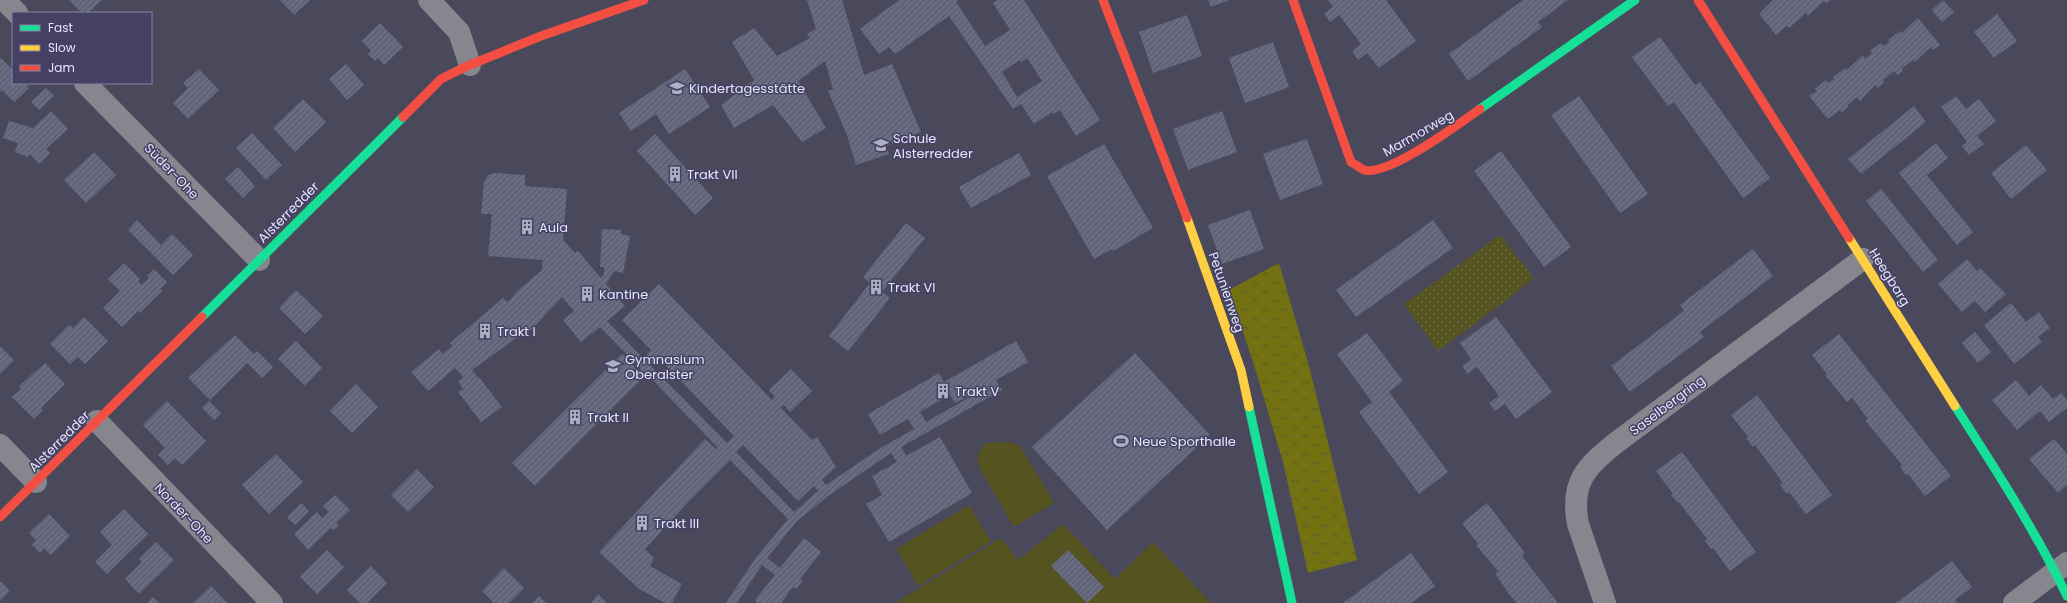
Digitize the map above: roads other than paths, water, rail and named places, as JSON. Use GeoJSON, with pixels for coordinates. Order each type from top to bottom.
{"type":"FeatureCollection","features":[{"type":"Feature","properties":{"kind":"street"},"geometry":{"type":"LineString","coordinates":[[4,0],[16,12]]}},
{"type":"Feature","properties":{"kind":"street"},"geometry":{"type":"LineString","coordinates":[[429,0],[460,32],[470,65]]}},
{"type":"Feature","properties":{"kind":"street","name":"Alsterredder"},"geometry":{"type":"LineString","coordinates":[[0,517],[441,79],[470,65],[541,36],[644,0]]}},
{"type":"Feature","properties":{"kind":"street","name":"Petunienweg"},"geometry":{"type":"LineString","coordinates":[[1103,0],[1201,257],[1241,370],[1292,603]]}},
{"type":"Feature","properties":{"kind":"street","name":"Marmorweg"},"geometry":{"type":"LineString","coordinates":[[1293,0],[1351,162],[1365,170],[1380,169],[1432,142],[1635,0]]}},
{"type":"Feature","properties":{"kind":"street","name":"Heegbarg"},"geometry":{"type":"LineString","coordinates":[[1698,0],[1991,462],[2061,567],[2067,596]]}},
{"type":"Feature","properties":{"kind":"street","name":"Süder-Ohe"},"geometry":{"type":"LineString","coordinates":[[87,84],[259,260]]}},
{"type":"Feature","properties":{"kind":"street","name":"Saselbergring"},"geometry":{"type":"LineString","coordinates":[[1605,603],[1575,511],[1578,483],[1587,469],[1623,438],[1863,258]]}},
{"type":"Feature","properties":{"kind":"street","name":"Norder-Ohe"},"geometry":{"type":"LineString","coordinates":[[97,421],[272,603]]}},
{"type":"Feature","properties":{"kind":"street"},"geometry":{"type":"LineString","coordinates":[[0,445],[36,482]]}},
{"type":"Feature","properties":{"kind":"street"},"geometry":{"type":"LineString","coordinates":[[2014,603],[2061,567]]}},
{"type":"Feature","properties":{"kind":"place","name":"Kindertagesstätte"},"geometry":{"type":"Point","coordinates":[677,88]}},
{"type":"Feature","properties":{"kind":"place","name":"Schule Alsterredder"},"geometry":{"type":"Point","coordinates":[881,145]}},
{"type":"Feature","properties":{"kind":"place","name":"Trakt VII"},"geometry":{"type":"Point","coordinates":[675,174]}},
{"type":"Feature","properties":{"kind":"place","name":"Aula"},"geometry":{"type":"Point","coordinates":[527,227]}},
{"type":"Feature","properties":{"kind":"place","name":"Trakt VI"},"geometry":{"type":"Point","coordinates":[876,287]}},
{"type":"Feature","properties":{"kind":"place","name":"Kantine"},"geometry":{"type":"Point","coordinates":[587,294]}},
{"type":"Feature","properties":{"kind":"place","name":"Trakt I"},"geometry":{"type":"Point","coordinates":[485,331]}},
{"type":"Feature","properties":{"kind":"place","name":"Gymnasium Oberalster"},"geometry":{"type":"Point","coordinates":[613,366]}},
{"type":"Feature","properties":{"kind":"place","name":"Trakt V"},"geometry":{"type":"Point","coordinates":[943,391]}},
{"type":"Feature","properties":{"kind":"place","name":"Trakt II"},"geometry":{"type":"Point","coordinates":[575,417]}},
{"type":"Feature","properties":{"kind":"place","name":"Neue Sporthalle"},"geometry":{"type":"Point","coordinates":[1121,441]}},
{"type":"Feature","properties":{"kind":"place","name":"Trakt III"},"geometry":{"type":"Point","coordinates":[642,523]}}]}
